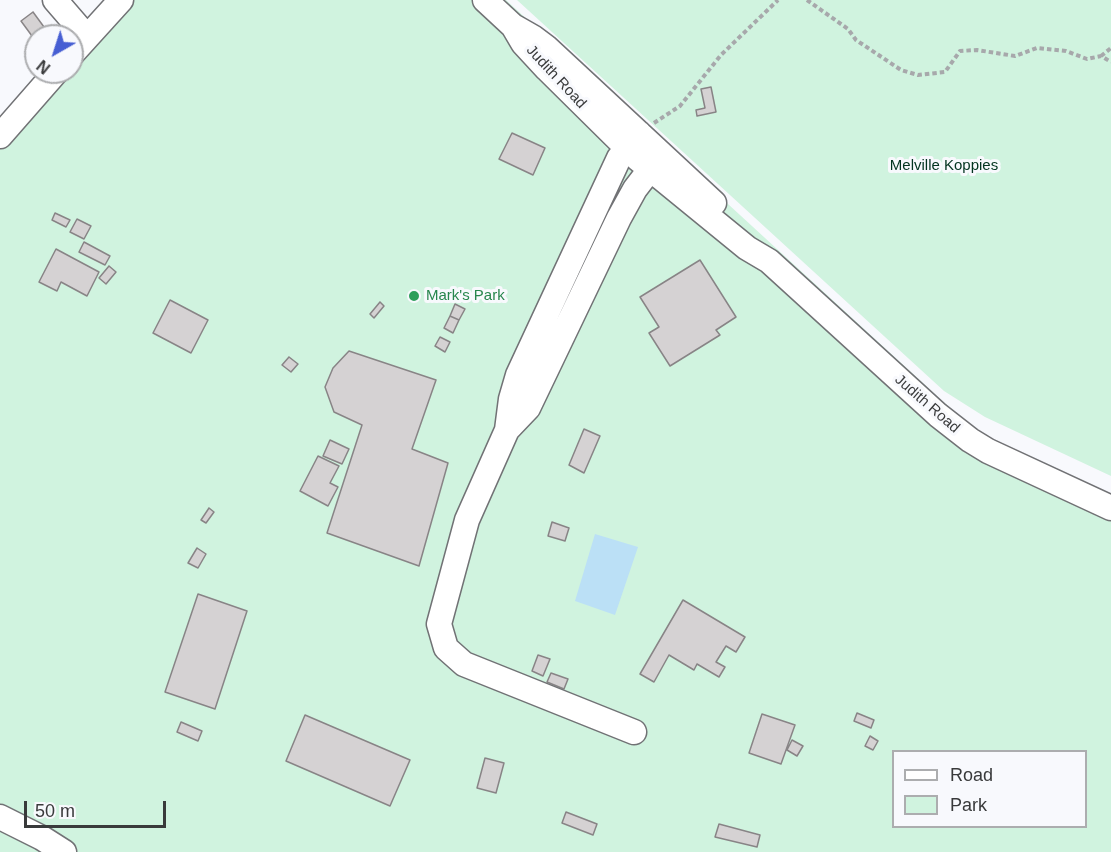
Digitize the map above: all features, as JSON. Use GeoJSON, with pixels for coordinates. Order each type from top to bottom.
{"type":"FeatureCollection","features":[{"type":"Feature","properties":{"kind":"street"},"geometry":{"type":"LineString","coordinates":[[55,0],[68,24]]}},
{"type":"Feature","properties":{"kind":"street"},"geometry":{"type":"LineString","coordinates":[[84,41],[121,0]]}},
{"type":"Feature","properties":{"kind":"street","name":"Judith Road"},"geometry":{"type":"LineString","coordinates":[[484,0],[513,26],[546,48],[633,141],[747,248],[769,261],[938,416],[988,451],[1111,508]]}},
{"type":"Feature","properties":{"kind":"street"},"geometry":{"type":"LineString","coordinates":[[0,136],[46,84]]}},
{"type":"Feature","properties":{"kind":"street"},"geometry":{"type":"LineString","coordinates":[[633,141],[619,158],[518,375],[511,399],[507,430],[467,520],[439,624],[446,648],[464,664],[634,732]]}},
{"type":"Feature","properties":{"kind":"street"},"geometry":{"type":"LineString","coordinates":[[507,430],[528,408],[619,218],[635,189],[656,162]]}},
{"type":"Feature","properties":{"kind":"street"},"geometry":{"type":"LineString","coordinates":[[0,817],[64,852]]}},
{"type":"Feature","properties":{"kind":"path"},"geometry":{"type":"LineString","coordinates":[[633,141],[680,106],[721,55],[778,0]]}},
{"type":"Feature","properties":{"kind":"path"},"geometry":{"type":"LineString","coordinates":[[807,0],[848,29],[856,40],[901,70],[918,75],[945,72],[960,51],[977,50],[1015,56],[1037,48],[1066,51],[1087,59],[1101,56],[1111,48]]}},
{"type":"Feature","properties":{"kind":"path"},"geometry":{"type":"LineString","coordinates":[[1101,56],[1111,62]]}},
{"type":"Feature","properties":{"kind":"green space","name":"Mark's Park"},"geometry":{"type":"Polygon","coordinates":[[[130,0],[506,0],[999,453],[1111,507],[1111,852],[0,852],[0,139],[52,84],[84,84],[84,49],[130,0]]]}},
{"type":"Feature","properties":{"kind":"green space","name":"Melville Koppies"},"geometry":{"type":"Polygon","coordinates":[[[517,0],[1111,0],[1111,476],[985,417],[944,391],[517,0]]]}},
{"type":"Feature","properties":{"kind":"water"},"geometry":{"type":"Polygon","coordinates":[[[595,534],[638,547],[615,615],[575,601],[595,534]]]}},
{"type":"Feature","properties":{"kind":"building"},"geometry":{"type":"Polygon","coordinates":[[[33,12],[42,24],[24,25],[21,21],[33,12]]]}},
{"type":"Feature","properties":{"kind":"building"},"geometry":{"type":"Polygon","coordinates":[[[711,87],[716,112],[697,116],[696,110],[705,108],[701,89],[711,87]]]}},
{"type":"Feature","properties":{"kind":"building"},"geometry":{"type":"Polygon","coordinates":[[[512,133],[545,148],[533,175],[499,159],[512,133]]]}},
{"type":"Feature","properties":{"kind":"building"},"geometry":{"type":"Polygon","coordinates":[[[55,213],[70,220],[66,227],[52,220],[55,213]]]}},
{"type":"Feature","properties":{"kind":"building"},"geometry":{"type":"Polygon","coordinates":[[[77,219],[91,226],[84,239],[70,232],[77,219]]]}},
{"type":"Feature","properties":{"kind":"building"},"geometry":{"type":"Polygon","coordinates":[[[84,242],[110,256],[105,265],[79,252],[84,242]]]}},
{"type":"Feature","properties":{"kind":"building"},"geometry":{"type":"Polygon","coordinates":[[[56,249],[99,272],[87,296],[61,282],[57,291],[39,282],[56,249]]]}},
{"type":"Feature","properties":{"kind":"building"},"geometry":{"type":"Polygon","coordinates":[[[700,260],[736,317],[716,330],[720,335],[670,366],[649,333],[659,327],[640,297],[700,260]]]}},
{"type":"Feature","properties":{"kind":"building"},"geometry":{"type":"Polygon","coordinates":[[[109,266],[116,272],[106,284],[99,278],[109,266]]]}},
{"type":"Feature","properties":{"kind":"building"},"geometry":{"type":"Polygon","coordinates":[[[170,300],[208,320],[191,353],[153,333],[170,300]]]}},
{"type":"Feature","properties":{"kind":"building"},"geometry":{"type":"Polygon","coordinates":[[[380,302],[384,306],[374,318],[370,314],[380,302]]]}},
{"type":"Feature","properties":{"kind":"building"},"geometry":{"type":"Polygon","coordinates":[[[455,304],[465,309],[459,320],[450,316],[455,304]]]}},
{"type":"Feature","properties":{"kind":"building"},"geometry":{"type":"Polygon","coordinates":[[[450,316],[459,320],[453,333],[444,328],[450,316]]]}},
{"type":"Feature","properties":{"kind":"building"},"geometry":{"type":"Polygon","coordinates":[[[440,337],[450,342],[445,352],[435,346],[440,337]]]}},
{"type":"Feature","properties":{"kind":"building"},"geometry":{"type":"Polygon","coordinates":[[[349,351],[436,380],[412,449],[448,463],[419,566],[327,533],[362,425],[334,412],[325,387],[333,368],[349,351]]]}},
{"type":"Feature","properties":{"kind":"building"},"geometry":{"type":"Polygon","coordinates":[[[289,357],[298,364],[291,372],[282,365],[289,357]]]}},
{"type":"Feature","properties":{"kind":"building"},"geometry":{"type":"Polygon","coordinates":[[[584,429],[600,436],[584,473],[569,465],[584,429]]]}},
{"type":"Feature","properties":{"kind":"building"},"geometry":{"type":"Polygon","coordinates":[[[330,440],[349,449],[342,464],[323,456],[330,440]]]}},
{"type":"Feature","properties":{"kind":"building"},"geometry":{"type":"Polygon","coordinates":[[[318,456],[339,466],[330,483],[338,487],[328,506],[300,491],[318,456]]]}},
{"type":"Feature","properties":{"kind":"building"},"geometry":{"type":"Polygon","coordinates":[[[209,508],[214,512],[206,523],[201,520],[209,508]]]}},
{"type":"Feature","properties":{"kind":"building"},"geometry":{"type":"Polygon","coordinates":[[[552,522],[569,528],[565,541],[548,536],[552,522]]]}},
{"type":"Feature","properties":{"kind":"building"},"geometry":{"type":"Polygon","coordinates":[[[197,548],[206,554],[198,568],[188,563],[197,548]]]}},
{"type":"Feature","properties":{"kind":"building"},"geometry":{"type":"Polygon","coordinates":[[[198,594],[247,611],[215,709],[165,692],[198,594]]]}},
{"type":"Feature","properties":{"kind":"building"},"geometry":{"type":"Polygon","coordinates":[[[683,600],[745,637],[736,652],[726,646],[716,662],[725,667],[719,677],[697,664],[694,670],[669,655],[654,682],[640,674],[683,600]]]}},
{"type":"Feature","properties":{"kind":"building"},"geometry":{"type":"Polygon","coordinates":[[[538,655],[550,659],[543,676],[532,671],[538,655]]]}},
{"type":"Feature","properties":{"kind":"building"},"geometry":{"type":"Polygon","coordinates":[[[551,673],[568,679],[564,689],[547,682],[551,673]]]}},
{"type":"Feature","properties":{"kind":"building"},"geometry":{"type":"Polygon","coordinates":[[[857,713],[874,720],[871,728],[854,721],[857,713]]]}},
{"type":"Feature","properties":{"kind":"building"},"geometry":{"type":"Polygon","coordinates":[[[762,714],[795,725],[781,764],[749,753],[762,714]]]}},
{"type":"Feature","properties":{"kind":"building"},"geometry":{"type":"Polygon","coordinates":[[[305,715],[410,760],[390,806],[286,761],[305,715]]]}},
{"type":"Feature","properties":{"kind":"building"},"geometry":{"type":"Polygon","coordinates":[[[181,722],[202,731],[198,741],[177,732],[181,722]]]}},
{"type":"Feature","properties":{"kind":"building"},"geometry":{"type":"Polygon","coordinates":[[[870,736],[878,741],[873,750],[865,746],[870,736]]]}},
{"type":"Feature","properties":{"kind":"building"},"geometry":{"type":"Polygon","coordinates":[[[792,740],[803,746],[797,756],[787,750],[792,740]]]}},
{"type":"Feature","properties":{"kind":"building"},"geometry":{"type":"Polygon","coordinates":[[[485,758],[504,763],[496,793],[477,788],[485,758]]]}},
{"type":"Feature","properties":{"kind":"building"},"geometry":{"type":"Polygon","coordinates":[[[566,812],[597,824],[593,835],[562,823],[566,812]]]}},
{"type":"Feature","properties":{"kind":"building"},"geometry":{"type":"Polygon","coordinates":[[[719,824],[760,835],[757,847],[715,837],[719,824]]]}},
{"type":"Feature","properties":{"kind":"place","name":"Mark's Park"},"geometry":{"type":"Point","coordinates":[414,296]}}]}
